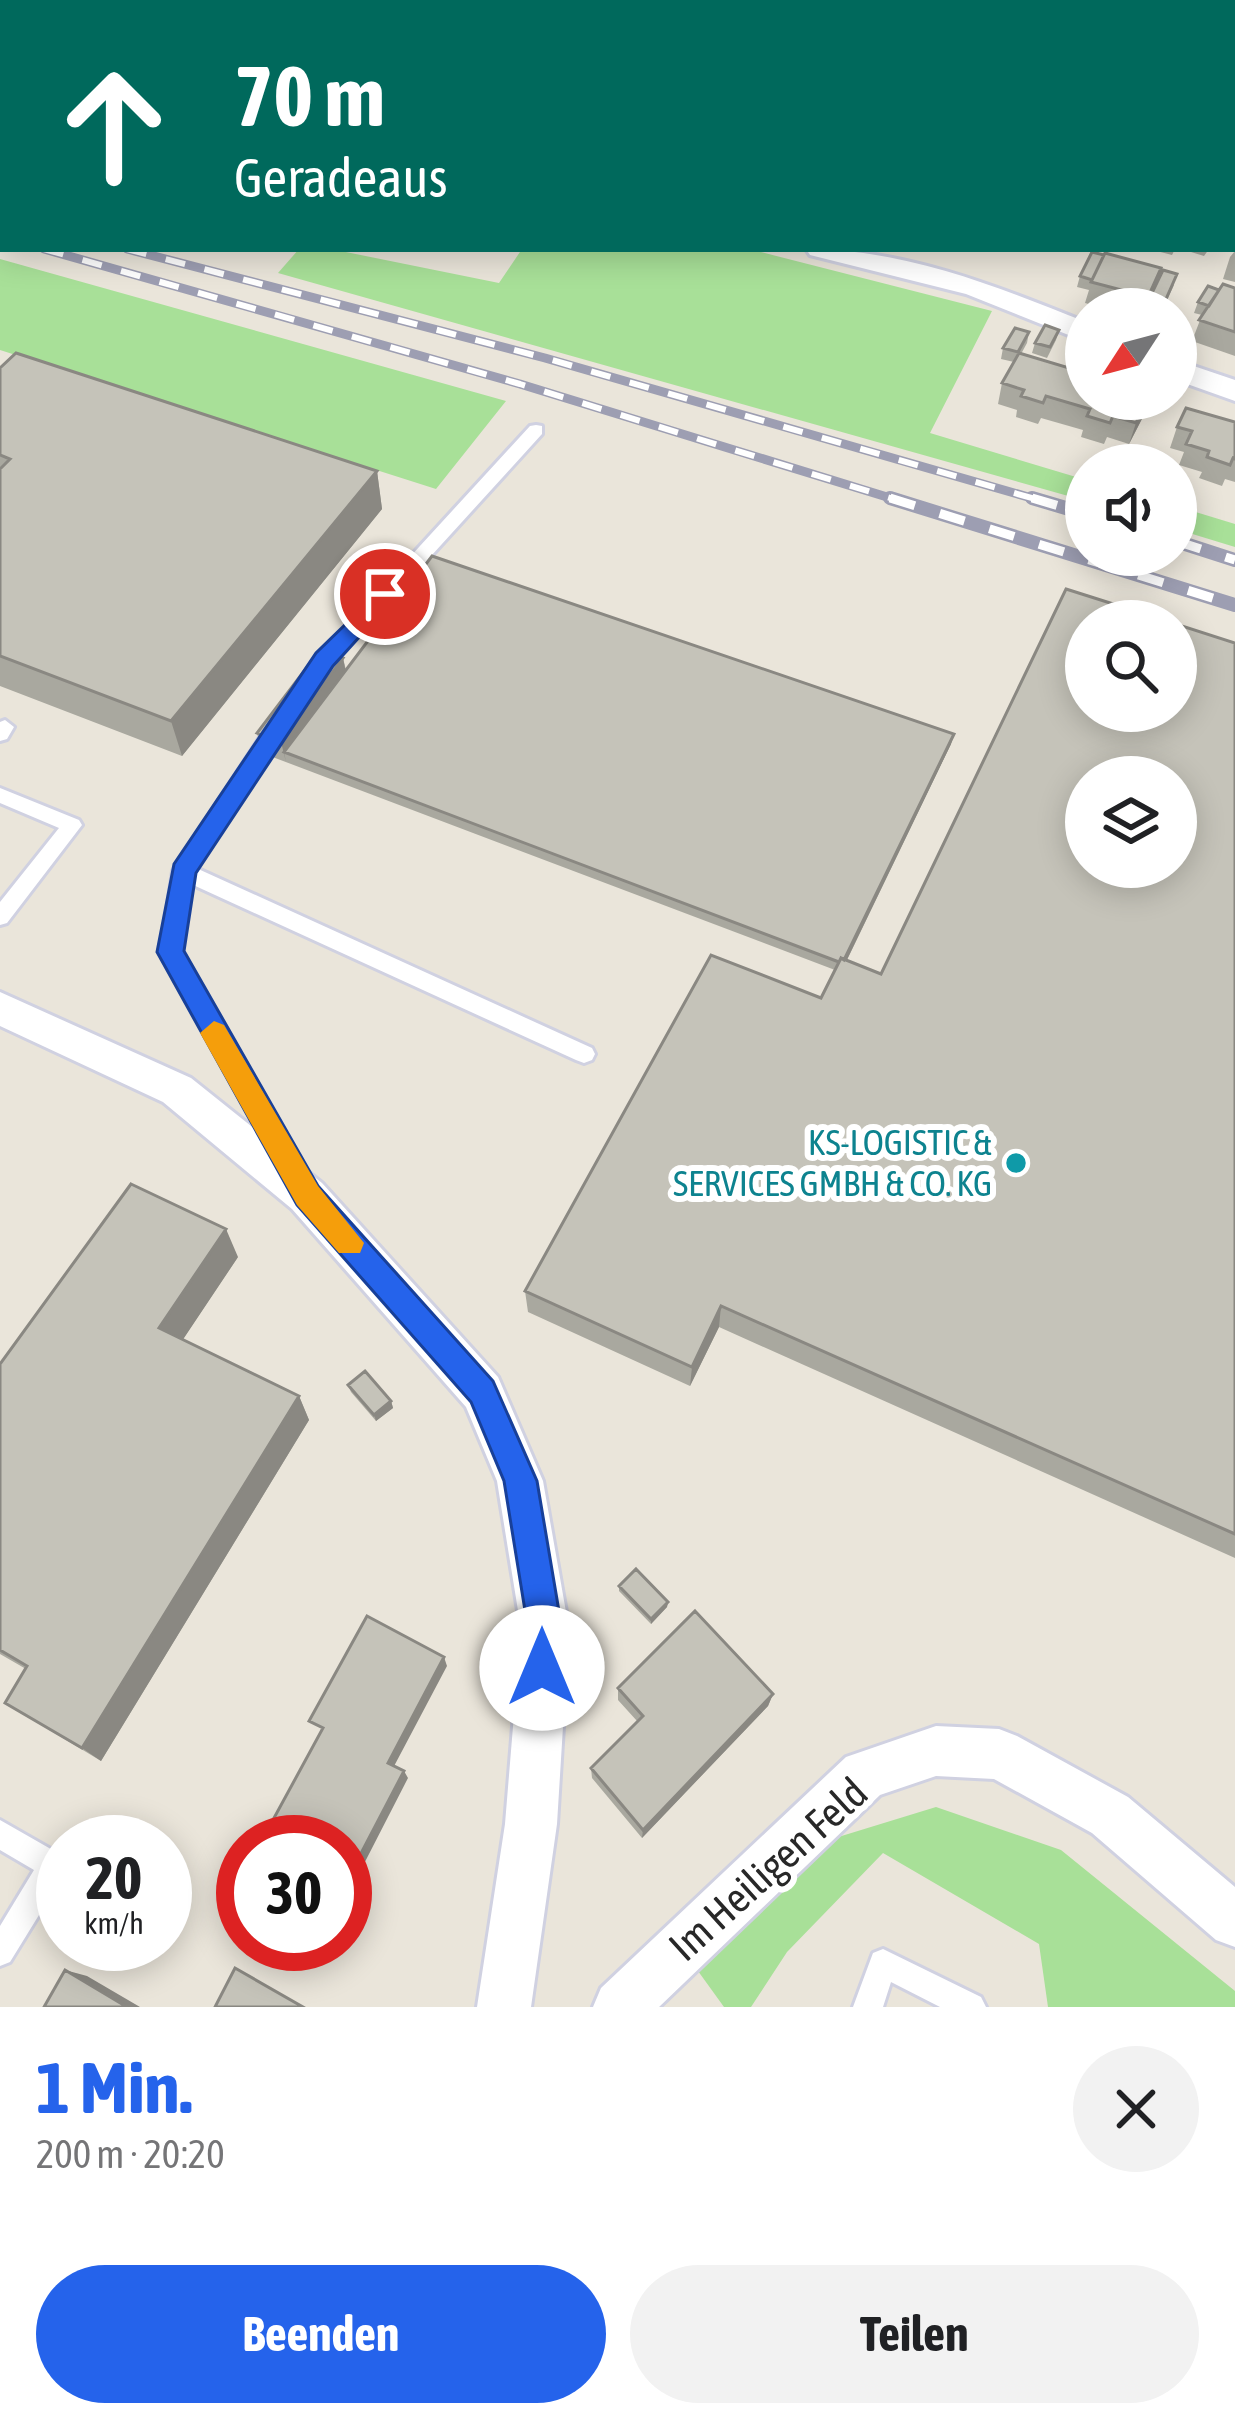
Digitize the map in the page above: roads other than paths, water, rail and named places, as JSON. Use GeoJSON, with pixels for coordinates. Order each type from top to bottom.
{"type":"FeatureCollection","features":[{"type":"Feature","properties":{"kind":"street"},"geometry":{"type":"LineString","coordinates":[[832,252],[976,288],[1065,324]]}},
{"type":"Feature","properties":{"kind":"street"},"geometry":{"type":"LineString","coordinates":[[1197,377],[1235,391]]}},
{"type":"Feature","properties":{"kind":"street"},"geometry":{"type":"LineString","coordinates":[[0,1008],[177,1090],[307,1196],[482,1392],[520,1481],[545,1629],[531,1824],[504,2007]]}},
{"type":"Feature","properties":{"kind":"street","name":"Im Heiligen Feld"},"geometry":{"type":"LineString","coordinates":[[620,2007],[864,1775],[936,1751],[999,1754],[1109,1815],[1235,1921]]}},
{"type":"Feature","properties":{"kind":"lane"},"geometry":{"type":"LineString","coordinates":[[299,695],[324,659],[536,430]]}},
{"type":"Feature","properties":{"kind":"lane"},"geometry":{"type":"LineString","coordinates":[[286,713],[183,871],[170,952],[307,1196]]}},
{"type":"Feature","properties":{"kind":"lane"},"geometry":{"type":"LineString","coordinates":[[0,795],[72,825],[0,917]]}},
{"type":"Feature","properties":{"kind":"lane"},"geometry":{"type":"LineString","coordinates":[[183,871],[584,1054]]}},
{"type":"Feature","properties":{"kind":"lane"},"geometry":{"type":"LineString","coordinates":[[0,1834],[53,1866],[0,1952]]}},
{"type":"Feature","properties":{"kind":"lane"},"geometry":{"type":"LineString","coordinates":[[868,2007],[883,1963],[971,2007]]}},
{"type":"Feature","properties":{"kind":"railway"},"geometry":{"type":"LineString","coordinates":[[55,252],[520,384],[900,501]]}},
{"type":"Feature","properties":{"kind":"railway"},"geometry":{"type":"LineString","coordinates":[[139,252],[545,358],[1042,501]]}},
{"type":"Feature","properties":{"kind":"railway"},"geometry":{"type":"LineString","coordinates":[[890,498],[1235,605]]}},
{"type":"Feature","properties":{"kind":"railway"},"geometry":{"type":"LineString","coordinates":[[1032,498],[1065,508]]}},
{"type":"Feature","properties":{"kind":"railway"},"geometry":{"type":"LineString","coordinates":[[1197,548],[1235,560]]}},
{"type":"Feature","properties":{"kind":"place","name":"KS-LOGISTIC & SERVICES GMBH & CO. KG"},"geometry":{"type":"Point","coordinates":[1016,1163]}}]}
